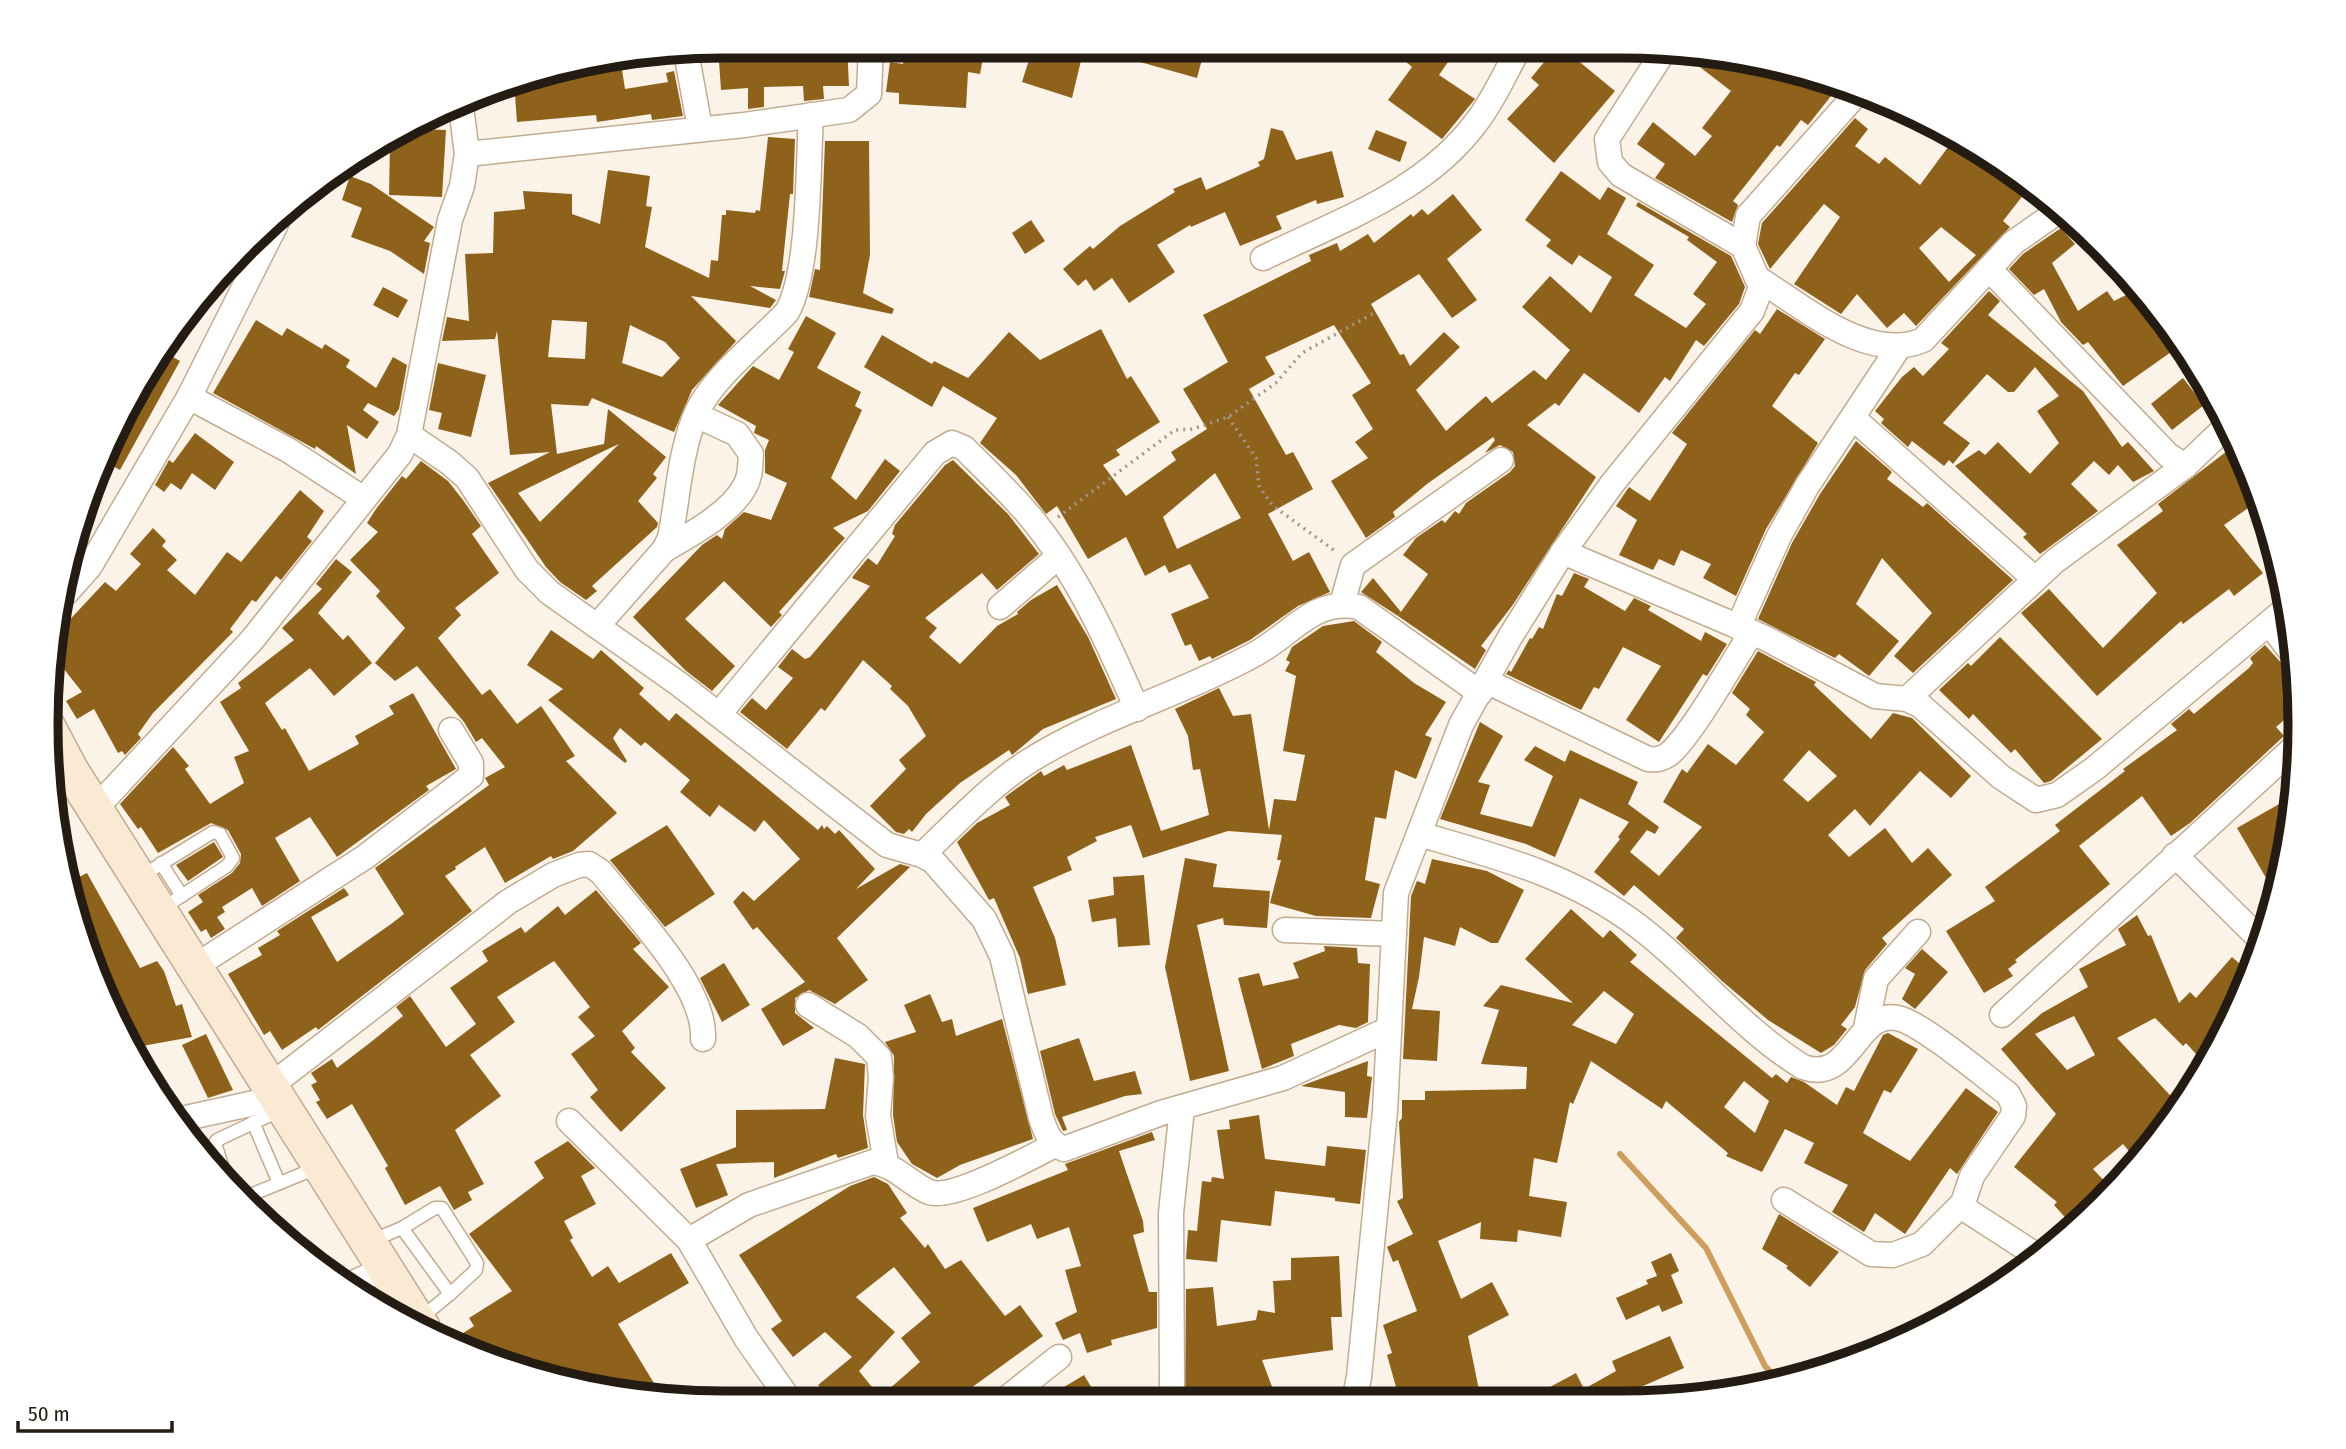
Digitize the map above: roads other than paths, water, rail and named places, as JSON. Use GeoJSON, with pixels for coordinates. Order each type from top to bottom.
{"type":"FeatureCollection","features":[{"type":"Feature","properties":{"kind":"main road"},"geometry":{"type":"LineString","coordinates":[[62,771],[150,870],[171,903],[194,967],[271,1104],[320,1167],[413,1313]]}},
{"type":"Feature","properties":{"kind":"street"},"geometry":{"type":"LineString","coordinates":[[467,153],[849,110],[869,94],[870,58]]}},
{"type":"Feature","properties":{"kind":"street"},"geometry":{"type":"LineString","coordinates":[[1264,258],[1396,192],[1429,172],[1478,120],[1513,58]]}},
{"type":"Feature","properties":{"kind":"street"},"geometry":{"type":"LineString","coordinates":[[687,59],[700,128]]}},
{"type":"Feature","properties":{"kind":"street"},"geometry":{"type":"LineString","coordinates":[[1659,59],[1607,139],[1610,162],[1622,175],[1743,246]]}},
{"type":"Feature","properties":{"kind":"street"},"geometry":{"type":"LineString","coordinates":[[1356,1391],[1385,1111],[1396,893],[1461,725],[1563,552],[1612,484],[1752,311],[1760,295],[1757,278],[1743,246],[1748,215],[1852,99]]}},
{"type":"Feature","properties":{"kind":"street"},"geometry":{"type":"LineString","coordinates":[[95,809],[253,640],[400,454],[409,435],[450,220],[462,186],[467,153],[462,112]]}},
{"type":"Feature","properties":{"kind":"street"},"geometry":{"type":"LineString","coordinates":[[597,626],[664,550],[670,538],[696,415],[716,386],[787,312],[794,300],[800,274],[811,115]]}},
{"type":"Feature","properties":{"kind":"street"},"geometry":{"type":"LineString","coordinates":[[1757,278],[1851,336],[1882,347],[1899,347],[1923,340],[2013,243],[2051,215]]}},
{"type":"Feature","properties":{"kind":"street"},"geometry":{"type":"LineString","coordinates":[[73,585],[90,566],[189,397],[267,240]]}},
{"type":"Feature","properties":{"kind":"street"},"geometry":{"type":"LineString","coordinates":[[1989,269],[2168,456],[2185,466]]}},
{"type":"Feature","properties":{"kind":"street"},"geometry":{"type":"LineString","coordinates":[[922,855],[1025,764],[1259,652],[1324,606],[1342,604],[1359,607],[1483,687],[1648,759],[1659,760],[1670,753],[1678,743],[1745,629],[1779,536],[1807,486],[1899,347]]}},
{"type":"Feature","properties":{"kind":"street"},"geometry":{"type":"LineString","coordinates":[[189,397],[288,450],[364,499]]}},
{"type":"Feature","properties":{"kind":"street"},"geometry":{"type":"LineString","coordinates":[[664,550],[712,520],[744,489],[749,476],[751,454],[737,434],[696,415]]}},
{"type":"Feature","properties":{"kind":"street"},"geometry":{"type":"LineString","coordinates":[[1853,418],[2035,579]]}},
{"type":"Feature","properties":{"kind":"street"},"geometry":{"type":"LineString","coordinates":[[1907,698],[2035,579],[2185,466],[2220,432]]}},
{"type":"Feature","properties":{"kind":"street"},"geometry":{"type":"LineString","coordinates":[[409,435],[467,478],[487,513],[527,570],[550,593],[719,714],[887,845],[933,861],[984,919],[1002,956],[1041,1118],[1047,1136],[1055,1145],[1064,1149],[1182,1108],[1283,1078],[1389,1029]]}},
{"type":"Feature","properties":{"kind":"street"},"geometry":{"type":"LineString","coordinates":[[719,714],[839,573],[888,508],[944,447],[953,443],[964,448],[1039,530],[1059,556],[1104,633],[1137,709]]}},
{"type":"Feature","properties":{"kind":"street"},"geometry":{"type":"LineString","coordinates":[[1342,604],[1353,565],[1501,460]]}},
{"type":"Feature","properties":{"kind":"street"},"geometry":{"type":"LineString","coordinates":[[1563,552],[1745,629],[1875,696],[1907,698],[1920,705],[2001,777],[2036,800],[2057,795],[2094,769],[2279,615]]}},
{"type":"Feature","properties":{"kind":"street"},"geometry":{"type":"LineString","coordinates":[[1000,607],[1059,556]]}},
{"type":"Feature","properties":{"kind":"street"},"geometry":{"type":"LineString","coordinates":[[194,967],[365,857],[471,776],[471,763],[451,730]]}},
{"type":"Feature","properties":{"kind":"street"},"geometry":{"type":"LineString","coordinates":[[2002,1014],[2287,754]]}},
{"type":"Feature","properties":{"kind":"street"},"geometry":{"type":"LineString","coordinates":[[1419,834],[1539,869],[1594,895],[1639,927],[1697,981],[1803,1067],[1816,1072],[1844,1058],[1866,1028],[1876,979],[1918,932]]}},
{"type":"Feature","properties":{"kind":"street"},"geometry":{"type":"LineString","coordinates":[[2175,855],[2255,934]]}},
{"type":"Feature","properties":{"kind":"street"},"geometry":{"type":"LineString","coordinates":[[187,1118],[271,1104],[508,902],[553,875],[579,865],[589,864],[601,872],[670,960],[693,996],[704,1028],[703,1039]]}},
{"type":"Feature","properties":{"kind":"street"},"geometry":{"type":"LineString","coordinates":[[1285,930],[1394,934]]}},
{"type":"Feature","properties":{"kind":"street"},"geometry":{"type":"LineString","coordinates":[[808,1005],[858,1035],[878,1057],[881,1077],[878,1116],[886,1163]]}},
{"type":"Feature","properties":{"kind":"street"},"geometry":{"type":"LineString","coordinates":[[1784,1200],[1871,1254],[1894,1255],[1909,1251],[1922,1244],[1963,1203],[1972,1176],[2013,1116],[2014,1106],[2008,1094],[1902,1019],[1889,1018],[1866,1028]]}},
{"type":"Feature","properties":{"kind":"street"},"geometry":{"type":"LineString","coordinates":[[1172,1384],[1171,1213],[1182,1108]]}},
{"type":"Feature","properties":{"kind":"street"},"geometry":{"type":"LineString","coordinates":[[569,1121],[689,1240],[746,1338],[783,1391]]}},
{"type":"Feature","properties":{"kind":"street"},"geometry":{"type":"LineString","coordinates":[[689,1240],[749,1205],[873,1162],[886,1163],[931,1193],[943,1192],[971,1186],[1055,1145]]}},
{"type":"Feature","properties":{"kind":"street"},"geometry":{"type":"LineString","coordinates":[[1963,1203],[1968,1211],[2030,1251]]}},
{"type":"Feature","properties":{"kind":"street"},"geometry":{"type":"LineString","coordinates":[[354,1279],[376,1256]]}},
{"type":"Feature","properties":{"kind":"street"},"geometry":{"type":"LineString","coordinates":[[1016,1391],[1059,1357]]}},
{"type":"Feature","properties":{"kind":"lane"},"geometry":{"type":"LineString","coordinates":[[150,870],[208,833],[220,834],[232,853],[231,862],[171,903]]}},
{"type":"Feature","properties":{"kind":"lane"},"geometry":{"type":"LineString","coordinates":[[220,1161],[215,1143],[217,1140],[271,1104],[279,1183]]}},
{"type":"Feature","properties":{"kind":"lane"},"geometry":{"type":"LineString","coordinates":[[252,1194],[320,1167]]}},
{"type":"Feature","properties":{"kind":"lane"},"geometry":{"type":"LineString","coordinates":[[376,1256],[402,1228],[435,1208],[442,1208],[477,1263],[476,1270],[425,1319]]}},
{"type":"Feature","properties":{"kind":"lane"},"geometry":{"type":"LineString","coordinates":[[402,1228],[450,1294]]}},
{"type":"Feature","properties":{"kind":"waterway"},"geometry":{"type":"LineString","coordinates":[[1620,1154],[1706,1248],[1765,1366],[1772,1374]]}}]}
